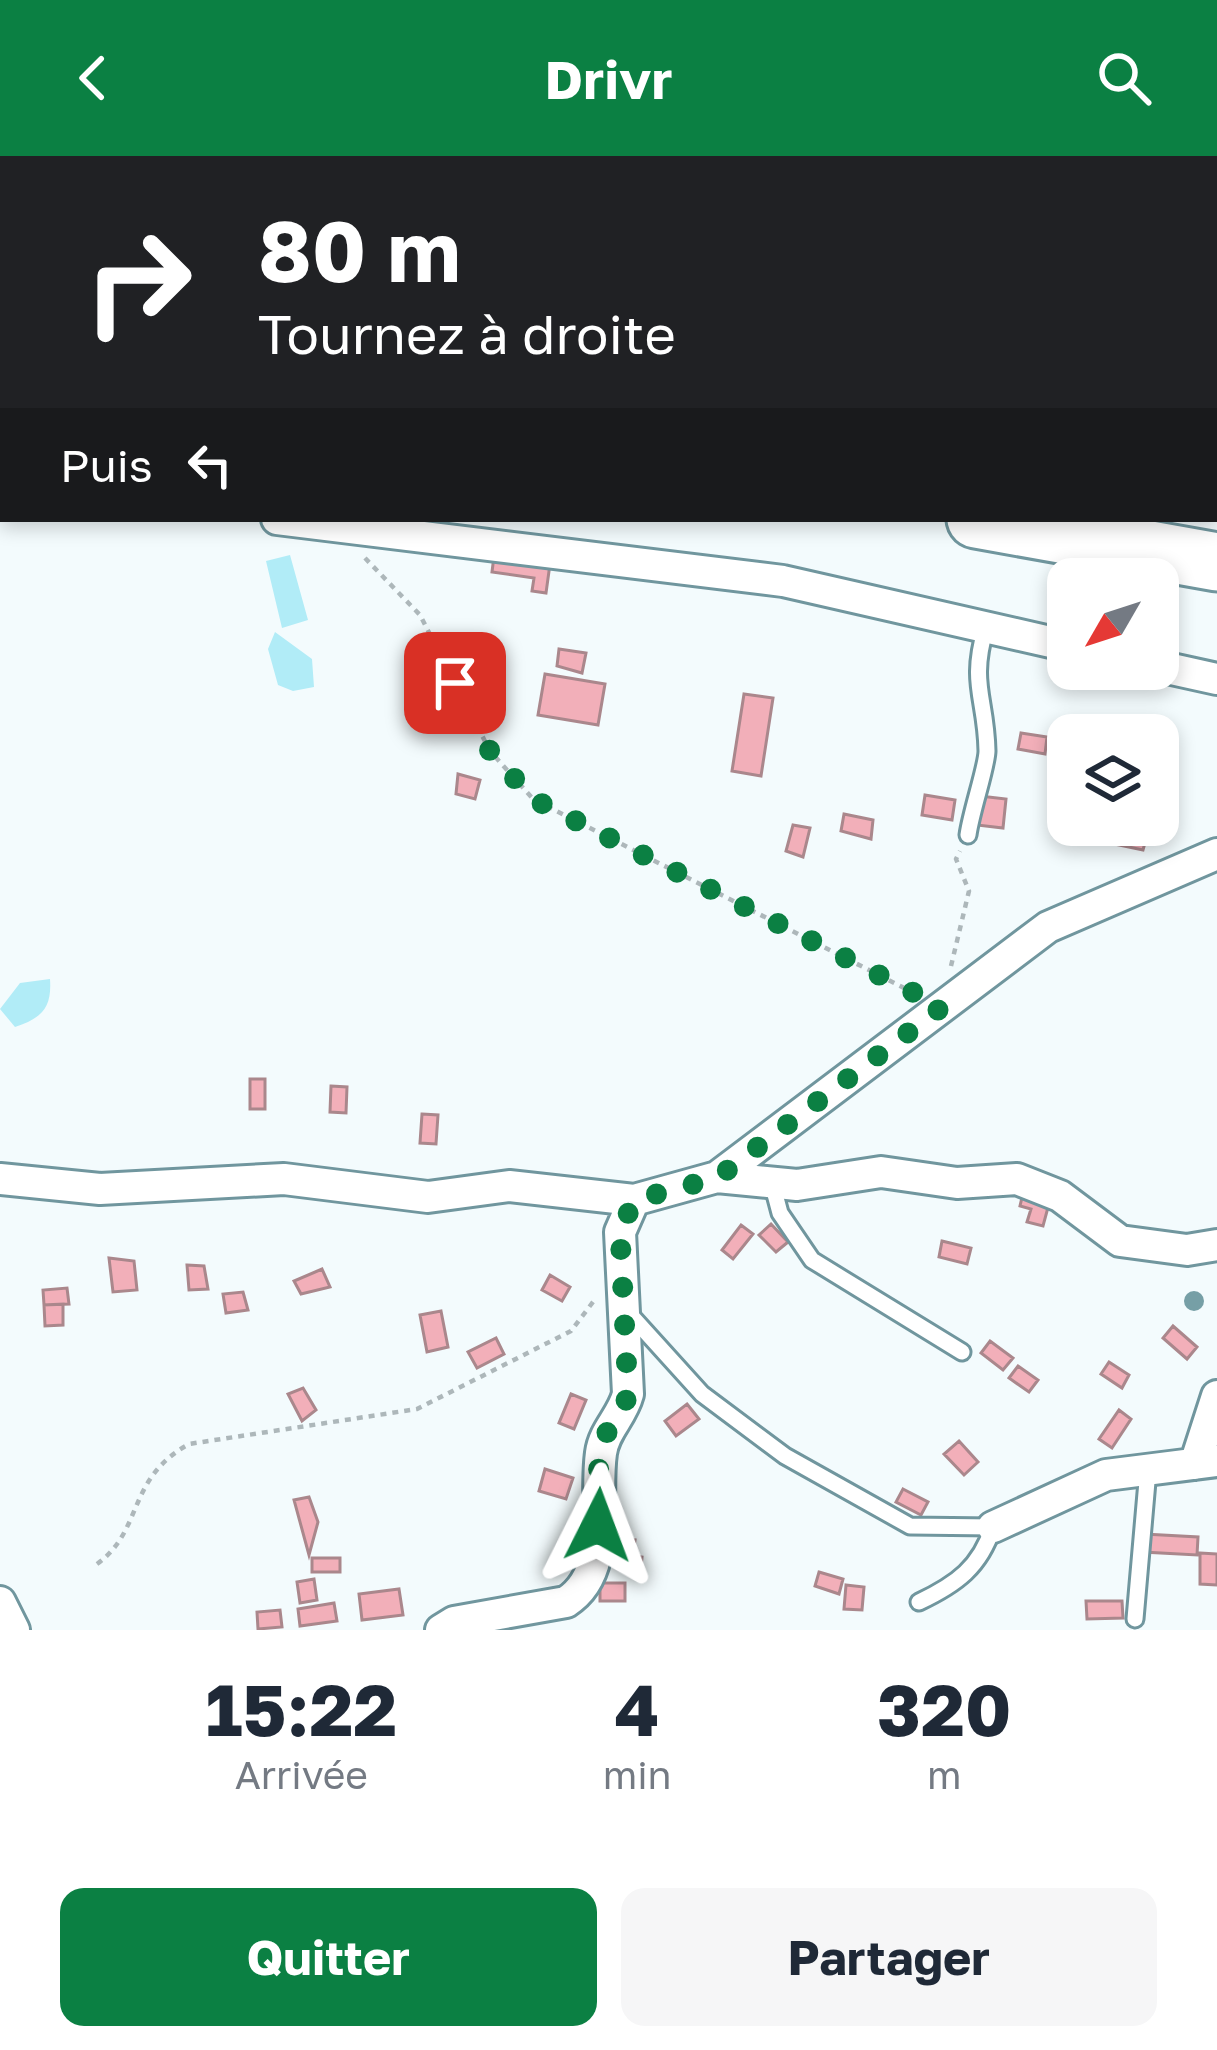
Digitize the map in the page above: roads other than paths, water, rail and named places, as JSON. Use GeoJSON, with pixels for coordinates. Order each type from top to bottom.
{"type":"FeatureCollection","features":[{"type":"Feature","properties":{"kind":"highway"},"geometry":{"type":"LineString","coordinates":[[993,522],[1217,562]]}},
{"type":"Feature","properties":{"kind":"street"},"geometry":{"type":"LineString","coordinates":[[301,522],[784,581],[1047,641]]}},
{"type":"Feature","properties":{"kind":"street"},"geometry":{"type":"LineString","coordinates":[[1179,671],[1217,679]]}},
{"type":"Feature","properties":{"kind":"street"},"geometry":{"type":"LineString","coordinates":[[717,1178],[1048,927],[1217,854]]}},
{"type":"Feature","properties":{"kind":"street"},"geometry":{"type":"LineString","coordinates":[[0,1179],[100,1189],[284,1179],[428,1197],[509,1186],[634,1200],[717,1178],[797,1185],[881,1172],[957,1183],[1017,1179],[1060,1196],[1120,1240],[1187,1250],[1217,1245]]}},
{"type":"Feature","properties":{"kind":"street"},"geometry":{"type":"LineString","coordinates":[[441,1630],[454,1622],[566,1602],[580,1593],[596,1563],[601,1449],[608,1430],[622,1415],[628,1394],[620,1232],[634,1200]]}},
{"type":"Feature","properties":{"kind":"street"},"geometry":{"type":"LineString","coordinates":[[993,1527],[1106,1475],[1206,1462],[1217,1396]]}},
{"type":"Feature","properties":{"kind":"street"},"geometry":{"type":"LineString","coordinates":[[0,1602],[14,1630]]}},
{"type":"Feature","properties":{"kind":"lane"},"geometry":{"type":"LineString","coordinates":[[968,835],[974,790],[987,755],[974,665],[986,627]]}},
{"type":"Feature","properties":{"kind":"lane"},"geometry":{"type":"LineString","coordinates":[[772,1183],[779,1213],[812,1260],[962,1352]]}},
{"type":"Feature","properties":{"kind":"lane"},"geometry":{"type":"LineString","coordinates":[[623,1307],[702,1394],[784,1456],[910,1526],[993,1527],[983,1557],[953,1586],[919,1602]]}},
{"type":"Feature","properties":{"kind":"lane"},"geometry":{"type":"LineString","coordinates":[[1135,1619],[1148,1470]]}}]}
